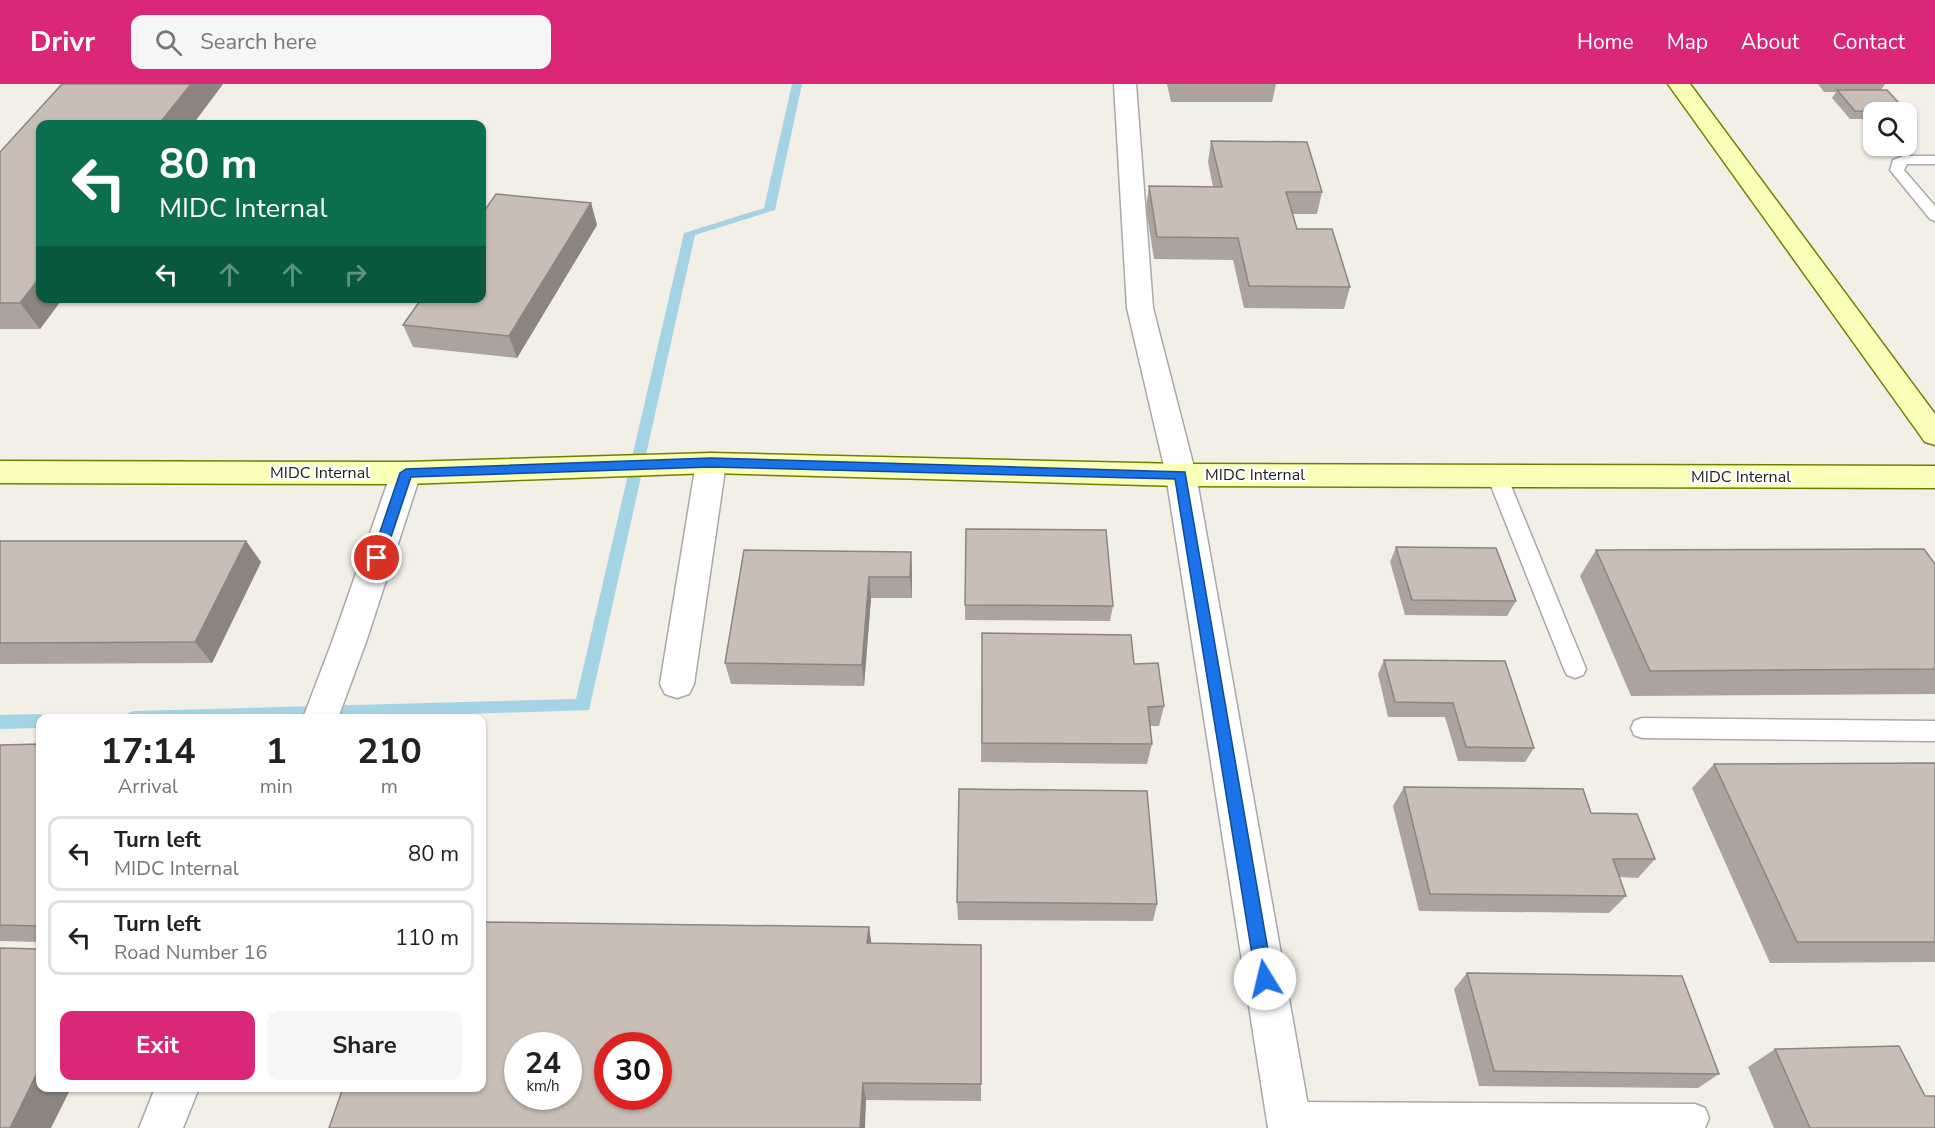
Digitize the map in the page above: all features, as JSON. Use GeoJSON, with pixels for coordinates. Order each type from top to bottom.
{"type":"FeatureCollection","features":[{"type":"Feature","properties":{"kind":"street"},"geometry":{"type":"LineString","coordinates":[[1125,84],[1140,308],[1181,475],[1289,1122]]}},
{"type":"Feature","properties":{"kind":"street"},"geometry":{"type":"LineString","coordinates":[[1679,84],[1935,435]]}},
{"type":"Feature","properties":{"kind":"street"},"geometry":{"type":"LineString","coordinates":[[677,684],[711,463]]}},
{"type":"Feature","properties":{"kind":"street","name":"MIDC Internal"},"geometry":{"type":"LineString","coordinates":[[0,472],[406,473],[711,463],[1181,475],[1935,477]]}},
{"type":"Feature","properties":{"kind":"street"},"geometry":{"type":"LineString","coordinates":[[322,714],[349,642],[406,473]]}},
{"type":"Feature","properties":{"kind":"street"},"geometry":{"type":"LineString","coordinates":[[161,1128],[175,1092]]}},
{"type":"Feature","properties":{"kind":"lane"},"geometry":{"type":"LineString","coordinates":[[1935,160],[1904,160],[1898,163],[1897,171],[1935,216]]}},
{"type":"Feature","properties":{"kind":"lane"},"geometry":{"type":"LineString","coordinates":[[1497,476],[1575,669]]}},
{"type":"Feature","properties":{"kind":"lane"},"geometry":{"type":"LineString","coordinates":[[1642,728],[1935,731]]}},
{"type":"Feature","properties":{"kind":"lane"},"geometry":{"type":"LineString","coordinates":[[1289,1122],[1695,1118]]}},
{"type":"Feature","properties":{"kind":"building"},"geometry":{"type":"Polygon","coordinates":[[[62,84],[191,84],[162,120],[36,120],[36,282],[20,303],[0,303],[0,152],[62,84]]]}},
{"type":"Feature","properties":{"kind":"building"},"geometry":{"type":"Polygon","coordinates":[[[1837,90],[1887,90],[1898,102],[1863,102],[1863,111],[1855,111],[1837,90]]]}},
{"type":"Feature","properties":{"kind":"building"},"geometry":{"type":"Polygon","coordinates":[[[1211,141],[1307,142],[1322,192],[1286,192],[1297,229],[1332,229],[1350,287],[1249,286],[1238,238],[1157,237],[1149,186],[1222,187],[1211,141]]]}},
{"type":"Feature","properties":{"kind":"building"},"geometry":{"type":"Polygon","coordinates":[[[496,194],[591,203],[509,336],[403,325],[418,303],[486,303],[486,208],[496,194]]]}},
{"type":"Feature","properties":{"kind":"building"},"geometry":{"type":"Polygon","coordinates":[[[966,529],[1106,530],[1113,606],[965,605],[966,529]]]}},
{"type":"Feature","properties":{"kind":"building"},"geometry":{"type":"Polygon","coordinates":[[[0,541],[246,541],[195,642],[0,643],[0,541]]]}},
{"type":"Feature","properties":{"kind":"building"},"geometry":{"type":"Polygon","coordinates":[[[1396,547],[1496,548],[1516,601],[1412,600],[1396,547]]]}},
{"type":"Feature","properties":{"kind":"building"},"geometry":{"type":"Polygon","coordinates":[[[1924,549],[1935,564],[1935,669],[1650,671],[1596,550],[1924,549]]]}},
{"type":"Feature","properties":{"kind":"building"},"geometry":{"type":"Polygon","coordinates":[[[744,550],[911,552],[910,577],[869,577],[862,665],[725,663],[744,550]]]}},
{"type":"Feature","properties":{"kind":"building"},"geometry":{"type":"Polygon","coordinates":[[[982,633],[1131,635],[1134,664],[1158,663],[1164,706],[1148,707],[1152,744],[982,743],[982,633]]]}},
{"type":"Feature","properties":{"kind":"building"},"geometry":{"type":"Polygon","coordinates":[[[1384,660],[1505,661],[1534,748],[1466,747],[1453,703],[1395,702],[1384,660]]]}},
{"type":"Feature","properties":{"kind":"building"},"geometry":{"type":"Polygon","coordinates":[[[36,744],[36,926],[0,925],[0,745],[36,744]]]}},
{"type":"Feature","properties":{"kind":"building"},"geometry":{"type":"Polygon","coordinates":[[[1935,763],[1935,942],[1797,942],[1714,764],[1935,763]]]}},
{"type":"Feature","properties":{"kind":"building"},"geometry":{"type":"Polygon","coordinates":[[[1404,787],[1583,789],[1591,813],[1637,814],[1655,859],[1613,859],[1626,896],[1430,894],[1404,787]]]}},
{"type":"Feature","properties":{"kind":"building"},"geometry":{"type":"Polygon","coordinates":[[[959,789],[1147,791],[1157,904],[957,902],[959,789]]]}},
{"type":"Feature","properties":{"kind":"building"},"geometry":{"type":"Polygon","coordinates":[[[486,922],[869,927],[867,943],[981,945],[981,1084],[863,1083],[860,1128],[329,1128],[342,1092],[486,1092],[486,922]]]}},
{"type":"Feature","properties":{"kind":"building"},"geometry":{"type":"Polygon","coordinates":[[[0,948],[36,949],[36,1075],[10,1128],[0,1128],[0,948]]]}},
{"type":"Feature","properties":{"kind":"building"},"geometry":{"type":"Polygon","coordinates":[[[1467,973],[1682,976],[1719,1074],[1494,1071],[1467,973]]]}},
{"type":"Feature","properties":{"kind":"building"},"geometry":{"type":"Polygon","coordinates":[[[1899,1046],[1925,1096],[1935,1096],[1935,1128],[1810,1128],[1775,1049],[1899,1046]]]}},
{"type":"Feature","properties":{"kind":"waterway"},"geometry":{"type":"LineString","coordinates":[[272,714],[583,705],[690,233],[769,210],[797,84]]}},
{"type":"Feature","properties":{"kind":"waterway"},"geometry":{"type":"LineString","coordinates":[[0,722],[36,721]]}},
{"type":"Feature","properties":{"kind":"route"},"geometry":{"type":"LineString","coordinates":[[377,558],[406,473],[711,463],[1181,475],[1265,979]]}}]}
